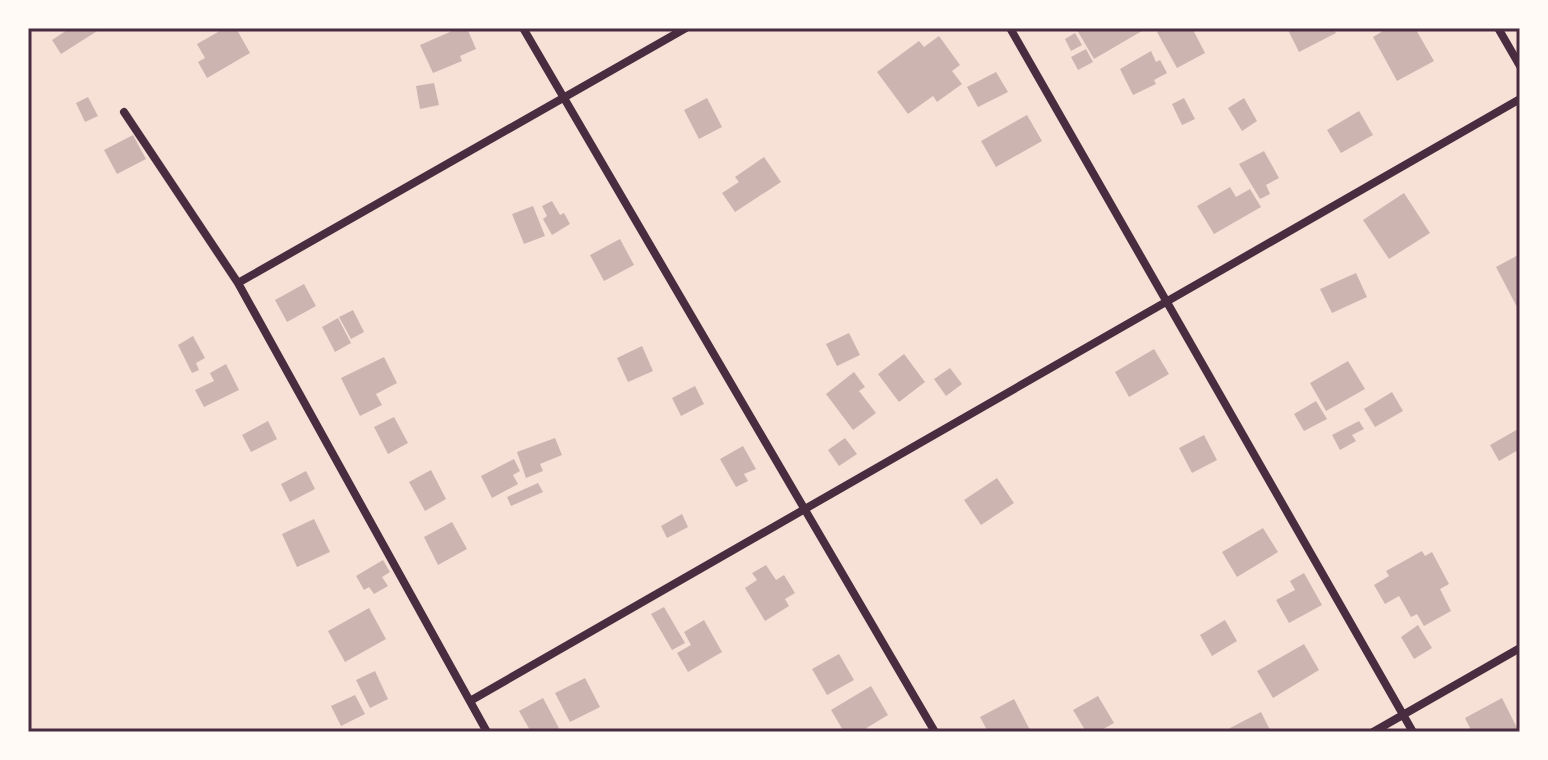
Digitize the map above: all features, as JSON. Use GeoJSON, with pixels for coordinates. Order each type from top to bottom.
{"type":"FeatureCollection","features":[{"type":"Feature","properties":{"kind":"street"},"geometry":{"type":"LineString","coordinates":[[523,28],[935,732]]}},
{"type":"Feature","properties":{"kind":"street"},"geometry":{"type":"LineString","coordinates":[[238,283],[686,28]]}},
{"type":"Feature","properties":{"kind":"street"},"geometry":{"type":"LineString","coordinates":[[1010,28],[1413,732]]}},
{"type":"Feature","properties":{"kind":"street"},"geometry":{"type":"LineString","coordinates":[[1498,28],[1520,66]]}},
{"type":"Feature","properties":{"kind":"street"},"geometry":{"type":"LineString","coordinates":[[470,701],[1520,99]]}},
{"type":"Feature","properties":{"kind":"street"},"geometry":{"type":"LineString","coordinates":[[124,112],[238,283],[487,732]]}},
{"type":"Feature","properties":{"kind":"street"},"geometry":{"type":"LineString","coordinates":[[1373,732],[1520,648]]}},
{"type":"Feature","properties":{"kind":"building"},"geometry":{"type":"Polygon","coordinates":[[[70,28],[102,28],[61,54],[52,40],[70,28]]]}},
{"type":"Feature","properties":{"kind":"building"},"geometry":{"type":"Polygon","coordinates":[[[225,28],[236,28],[250,53],[207,78],[198,62],[205,58],[197,44],[225,28]]]}},
{"type":"Feature","properties":{"kind":"building"},"geometry":{"type":"Polygon","coordinates":[[[459,28],[467,28],[476,49],[460,56],[462,61],[433,73],[420,45],[459,28]]]}},
{"type":"Feature","properties":{"kind":"building"},"geometry":{"type":"Polygon","coordinates":[[[1147,28],[1094,59],[1077,30],[1147,28]]]}},
{"type":"Feature","properties":{"kind":"building"},"geometry":{"type":"Polygon","coordinates":[[[1166,28],[1192,28],[1205,53],[1177,68],[1157,32],[1166,28]]]}},
{"type":"Feature","properties":{"kind":"building"},"geometry":{"type":"Polygon","coordinates":[[[1287,28],[1333,28],[1336,33],[1299,52],[1287,28]]]}},
{"type":"Feature","properties":{"kind":"building"},"geometry":{"type":"Polygon","coordinates":[[[1388,28],[1415,28],[1434,61],[1397,81],[1373,37],[1388,28]]]}},
{"type":"Feature","properties":{"kind":"building"},"geometry":{"type":"Polygon","coordinates":[[[1075,33],[1082,45],[1071,51],[1065,39],[1075,33]]]}},
{"type":"Feature","properties":{"kind":"building"},"geometry":{"type":"Polygon","coordinates":[[[939,36],[960,65],[952,71],[962,84],[937,102],[933,96],[908,114],[877,72],[919,41],[924,47],[939,36]]]}},
{"type":"Feature","properties":{"kind":"building"},"geometry":{"type":"Polygon","coordinates":[[[1086,49],[1093,62],[1078,70],[1071,57],[1086,49]]]}},
{"type":"Feature","properties":{"kind":"building"},"geometry":{"type":"Polygon","coordinates":[[[1151,51],[1156,62],[1160,60],[1167,73],[1154,80],[1156,84],[1133,95],[1120,69],[1151,51]]]}},
{"type":"Feature","properties":{"kind":"building"},"geometry":{"type":"Polygon","coordinates":[[[996,72],[1008,92],[978,107],[967,87],[996,72]]]}},
{"type":"Feature","properties":{"kind":"building"},"geometry":{"type":"Polygon","coordinates":[[[434,83],[439,105],[420,109],[416,86],[434,83]]]}},
{"type":"Feature","properties":{"kind":"building"},"geometry":{"type":"Polygon","coordinates":[[[88,97],[98,116],[85,122],[76,103],[88,97]]]}},
{"type":"Feature","properties":{"kind":"building"},"geometry":{"type":"Polygon","coordinates":[[[707,98],[722,127],[699,139],[684,110],[707,98]]]}},
{"type":"Feature","properties":{"kind":"building"},"geometry":{"type":"Polygon","coordinates":[[[1184,98],[1195,119],[1182,125],[1172,104],[1184,98]]]}},
{"type":"Feature","properties":{"kind":"building"},"geometry":{"type":"Polygon","coordinates":[[[1244,98],[1257,121],[1242,131],[1228,108],[1244,98]]]}},
{"type":"Feature","properties":{"kind":"building"},"geometry":{"type":"Polygon","coordinates":[[[1359,111],[1373,135],[1341,153],[1327,130],[1359,111]]]}},
{"type":"Feature","properties":{"kind":"building"},"geometry":{"type":"Polygon","coordinates":[[[1027,115],[1042,141],[996,167],[981,141],[1027,115]]]}},
{"type":"Feature","properties":{"kind":"building"},"geometry":{"type":"Polygon","coordinates":[[[133,135],[146,159],[117,174],[104,150],[133,135]]]}},
{"type":"Feature","properties":{"kind":"building"},"geometry":{"type":"Polygon","coordinates":[[[1264,151],[1279,178],[1266,185],[1270,194],[1260,199],[1239,164],[1264,151]]]}},
{"type":"Feature","properties":{"kind":"building"},"geometry":{"type":"Polygon","coordinates":[[[764,157],[781,182],[735,212],[722,193],[739,182],[735,177],[764,157]]]}},
{"type":"Feature","properties":{"kind":"building"},"geometry":{"type":"Polygon","coordinates":[[[1230,187],[1236,197],[1250,189],[1261,207],[1214,234],[1197,206],[1230,187]]]}},
{"type":"Feature","properties":{"kind":"building"},"geometry":{"type":"Polygon","coordinates":[[[1404,193],[1430,233],[1389,259],[1363,220],[1404,193]]]}},
{"type":"Feature","properties":{"kind":"building"},"geometry":{"type":"Polygon","coordinates":[[[552,201],[570,224],[552,235],[543,219],[547,216],[542,206],[552,201]]]}},
{"type":"Feature","properties":{"kind":"building"},"geometry":{"type":"Polygon","coordinates":[[[533,206],[545,236],[524,244],[512,214],[533,206]]]}},
{"type":"Feature","properties":{"kind":"building"},"geometry":{"type":"Polygon","coordinates":[[[620,239],[634,265],[604,281],[590,255],[620,239]]]}},
{"type":"Feature","properties":{"kind":"building"},"geometry":{"type":"Polygon","coordinates":[[[1520,254],[1520,305],[1517,307],[1496,267],[1520,254]]]}},
{"type":"Feature","properties":{"kind":"building"},"geometry":{"type":"Polygon","coordinates":[[[1356,273],[1367,297],[1332,313],[1320,289],[1356,273]]]}},
{"type":"Feature","properties":{"kind":"building"},"geometry":{"type":"Polygon","coordinates":[[[304,284],[316,306],[287,322],[275,300],[304,284]]]}},
{"type":"Feature","properties":{"kind":"building"},"geometry":{"type":"Polygon","coordinates":[[[353,310],[364,332],[351,339],[339,317],[353,310]]]}},
{"type":"Feature","properties":{"kind":"building"},"geometry":{"type":"Polygon","coordinates":[[[338,318],[351,343],[335,352],[322,327],[338,318]]]}},
{"type":"Feature","properties":{"kind":"building"},"geometry":{"type":"Polygon","coordinates":[[[849,333],[860,355],[837,366],[826,344],[849,333]]]}},
{"type":"Feature","properties":{"kind":"building"},"geometry":{"type":"Polygon","coordinates":[[[193,336],[205,358],[196,363],[199,370],[192,373],[178,345],[193,336]]]}},
{"type":"Feature","properties":{"kind":"building"},"geometry":{"type":"Polygon","coordinates":[[[642,346],[653,371],[628,382],[617,358],[642,346]]]}},
{"type":"Feature","properties":{"kind":"building"},"geometry":{"type":"Polygon","coordinates":[[[1154,349],[1169,374],[1129,397],[1115,372],[1154,349]]]}},
{"type":"Feature","properties":{"kind":"building"},"geometry":{"type":"Polygon","coordinates":[[[904,354],[925,382],[899,402],[878,374],[904,354]]]}},
{"type":"Feature","properties":{"kind":"building"},"geometry":{"type":"Polygon","coordinates":[[[384,357],[397,383],[376,394],[382,405],[360,416],[341,378],[384,357]]]}},
{"type":"Feature","properties":{"kind":"building"},"geometry":{"type":"Polygon","coordinates":[[[1348,361],[1365,389],[1326,411],[1310,383],[1348,361]]]}},
{"type":"Feature","properties":{"kind":"building"},"geometry":{"type":"Polygon","coordinates":[[[226,364],[239,390],[204,407],[195,390],[214,381],[210,373],[226,364]]]}},
{"type":"Feature","properties":{"kind":"building"},"geometry":{"type":"Polygon","coordinates":[[[950,368],[962,384],[946,396],[934,379],[950,368]]]}},
{"type":"Feature","properties":{"kind":"building"},"geometry":{"type":"Polygon","coordinates":[[[854,372],[865,387],[859,391],[876,413],[853,430],[826,394],[854,372]]]}},
{"type":"Feature","properties":{"kind":"building"},"geometry":{"type":"Polygon","coordinates":[[[695,386],[704,404],[681,416],[672,398],[695,386]]]}},
{"type":"Feature","properties":{"kind":"building"},"geometry":{"type":"Polygon","coordinates":[[[1392,392],[1403,411],[1375,427],[1364,409],[1392,392]]]}},
{"type":"Feature","properties":{"kind":"building"},"geometry":{"type":"Polygon","coordinates":[[[1316,401],[1327,419],[1304,431],[1294,414],[1316,401]]]}},
{"type":"Feature","properties":{"kind":"building"},"geometry":{"type":"Polygon","coordinates":[[[394,417],[408,443],[388,454],[374,427],[394,417]]]}},
{"type":"Feature","properties":{"kind":"building"},"geometry":{"type":"Polygon","coordinates":[[[268,421],[277,439],[251,452],[242,435],[268,421]]]}},
{"type":"Feature","properties":{"kind":"building"},"geometry":{"type":"Polygon","coordinates":[[[1359,421],[1364,429],[1352,435],[1356,441],[1340,450],[1332,435],[1359,421]]]}},
{"type":"Feature","properties":{"kind":"building"},"geometry":{"type":"Polygon","coordinates":[[[1520,428],[1520,449],[1499,461],[1490,445],[1520,428]]]}},
{"type":"Feature","properties":{"kind":"building"},"geometry":{"type":"Polygon","coordinates":[[[1204,435],[1217,460],[1192,473],[1179,448],[1204,435]]]}},
{"type":"Feature","properties":{"kind":"building"},"geometry":{"type":"Polygon","coordinates":[[[555,438],[562,455],[540,464],[543,471],[526,478],[517,452],[555,438]]]}},
{"type":"Feature","properties":{"kind":"building"},"geometry":{"type":"Polygon","coordinates":[[[845,438],[857,454],[839,466],[828,450],[845,438]]]}},
{"type":"Feature","properties":{"kind":"building"},"geometry":{"type":"Polygon","coordinates":[[[743,446],[756,469],[744,474],[748,481],[736,487],[720,459],[743,446]]]}},
{"type":"Feature","properties":{"kind":"building"},"geometry":{"type":"Polygon","coordinates":[[[514,459],[520,471],[513,475],[518,484],[492,498],[481,476],[514,459]]]}},
{"type":"Feature","properties":{"kind":"building"},"geometry":{"type":"Polygon","coordinates":[[[431,470],[446,499],[425,511],[409,482],[431,470]]]}},
{"type":"Feature","properties":{"kind":"building"},"geometry":{"type":"Polygon","coordinates":[[[306,471],[315,489],[290,502],[281,484],[306,471]]]}},
{"type":"Feature","properties":{"kind":"building"},"geometry":{"type":"Polygon","coordinates":[[[997,478],[1014,503],[981,525],[964,500],[997,478]]]}},
{"type":"Feature","properties":{"kind":"building"},"geometry":{"type":"Polygon","coordinates":[[[538,483],[543,492],[511,506],[507,497],[538,483]]]}},
{"type":"Feature","properties":{"kind":"building"},"geometry":{"type":"Polygon","coordinates":[[[682,514],[688,527],[667,538],[661,526],[682,514]]]}},
{"type":"Feature","properties":{"kind":"building"},"geometry":{"type":"Polygon","coordinates":[[[314,519],[330,552],[297,567],[282,534],[314,519]]]}},
{"type":"Feature","properties":{"kind":"building"},"geometry":{"type":"Polygon","coordinates":[[[452,522],[467,549],[438,565],[424,537],[452,522]]]}},
{"type":"Feature","properties":{"kind":"building"},"geometry":{"type":"Polygon","coordinates":[[[1263,528],[1278,552],[1237,577],[1222,552],[1263,528]]]}},
{"type":"Feature","properties":{"kind":"building"},"geometry":{"type":"Polygon","coordinates":[[[1422,551],[1425,556],[1432,552],[1449,584],[1440,589],[1451,611],[1424,626],[1417,614],[1411,617],[1399,596],[1385,604],[1374,585],[1389,576],[1386,571],[1422,551]]]}},
{"type":"Feature","properties":{"kind":"building"},"geometry":{"type":"Polygon","coordinates":[[[383,560],[390,572],[382,577],[388,586],[374,594],[369,587],[364,590],[356,576],[383,560]]]}},
{"type":"Feature","properties":{"kind":"building"},"geometry":{"type":"Polygon","coordinates":[[[766,565],[776,580],[784,575],[795,593],[785,599],[789,606],[765,621],[745,588],[757,580],[752,573],[766,565]]]}},
{"type":"Feature","properties":{"kind":"building"},"geometry":{"type":"Polygon","coordinates":[[[1304,573],[1322,605],[1289,623],[1276,600],[1295,590],[1290,581],[1304,573]]]}},
{"type":"Feature","properties":{"kind":"building"},"geometry":{"type":"Polygon","coordinates":[[[664,607],[685,643],[672,650],[651,614],[664,607]]]}},
{"type":"Feature","properties":{"kind":"building"},"geometry":{"type":"Polygon","coordinates":[[[369,608],[386,639],[345,662],[328,631],[369,608]]]}},
{"type":"Feature","properties":{"kind":"building"},"geometry":{"type":"Polygon","coordinates":[[[704,620],[722,652],[688,672],[677,653],[691,645],[684,632],[704,620]]]}},
{"type":"Feature","properties":{"kind":"building"},"geometry":{"type":"Polygon","coordinates":[[[1225,620],[1237,641],[1212,656],[1200,635],[1225,620]]]}},
{"type":"Feature","properties":{"kind":"building"},"geometry":{"type":"Polygon","coordinates":[[[1418,625],[1432,648],[1414,659],[1401,637],[1418,625]]]}},
{"type":"Feature","properties":{"kind":"building"},"geometry":{"type":"Polygon","coordinates":[[[1304,644],[1319,670],[1273,698],[1257,671],[1304,644]]]}},
{"type":"Feature","properties":{"kind":"building"},"geometry":{"type":"Polygon","coordinates":[[[839,654],[854,680],[827,695],[812,669],[839,654]]]}},
{"type":"Feature","properties":{"kind":"building"},"geometry":{"type":"Polygon","coordinates":[[[375,671],[388,699],[370,708],[356,680],[375,671]]]}},
{"type":"Feature","properties":{"kind":"building"},"geometry":{"type":"Polygon","coordinates":[[[585,678],[600,707],[570,722],[555,693],[585,678]]]}},
{"type":"Feature","properties":{"kind":"building"},"geometry":{"type":"Polygon","coordinates":[[[871,686],[888,715],[860,732],[844,732],[831,710],[871,686]]]}},
{"type":"Feature","properties":{"kind":"building"},"geometry":{"type":"Polygon","coordinates":[[[355,695],[365,714],[341,726],[331,706],[355,695]]]}},
{"type":"Feature","properties":{"kind":"building"},"geometry":{"type":"Polygon","coordinates":[[[1098,696],[1114,723],[1098,732],[1081,732],[1085,730],[1073,710],[1098,696]]]}},
{"type":"Feature","properties":{"kind":"building"},"geometry":{"type":"Polygon","coordinates":[[[543,698],[561,732],[531,732],[519,711],[543,698]]]}},
{"type":"Feature","properties":{"kind":"building"},"geometry":{"type":"Polygon","coordinates":[[[1502,698],[1519,732],[1472,732],[1465,718],[1502,698]]]}},
{"type":"Feature","properties":{"kind":"building"},"geometry":{"type":"Polygon","coordinates":[[[1014,699],[1031,732],[988,732],[980,717],[1014,699]]]}},
{"type":"Feature","properties":{"kind":"building"},"geometry":{"type":"Polygon","coordinates":[[[1261,712],[1271,732],[1232,732],[1230,728],[1261,712]]]}}]}
